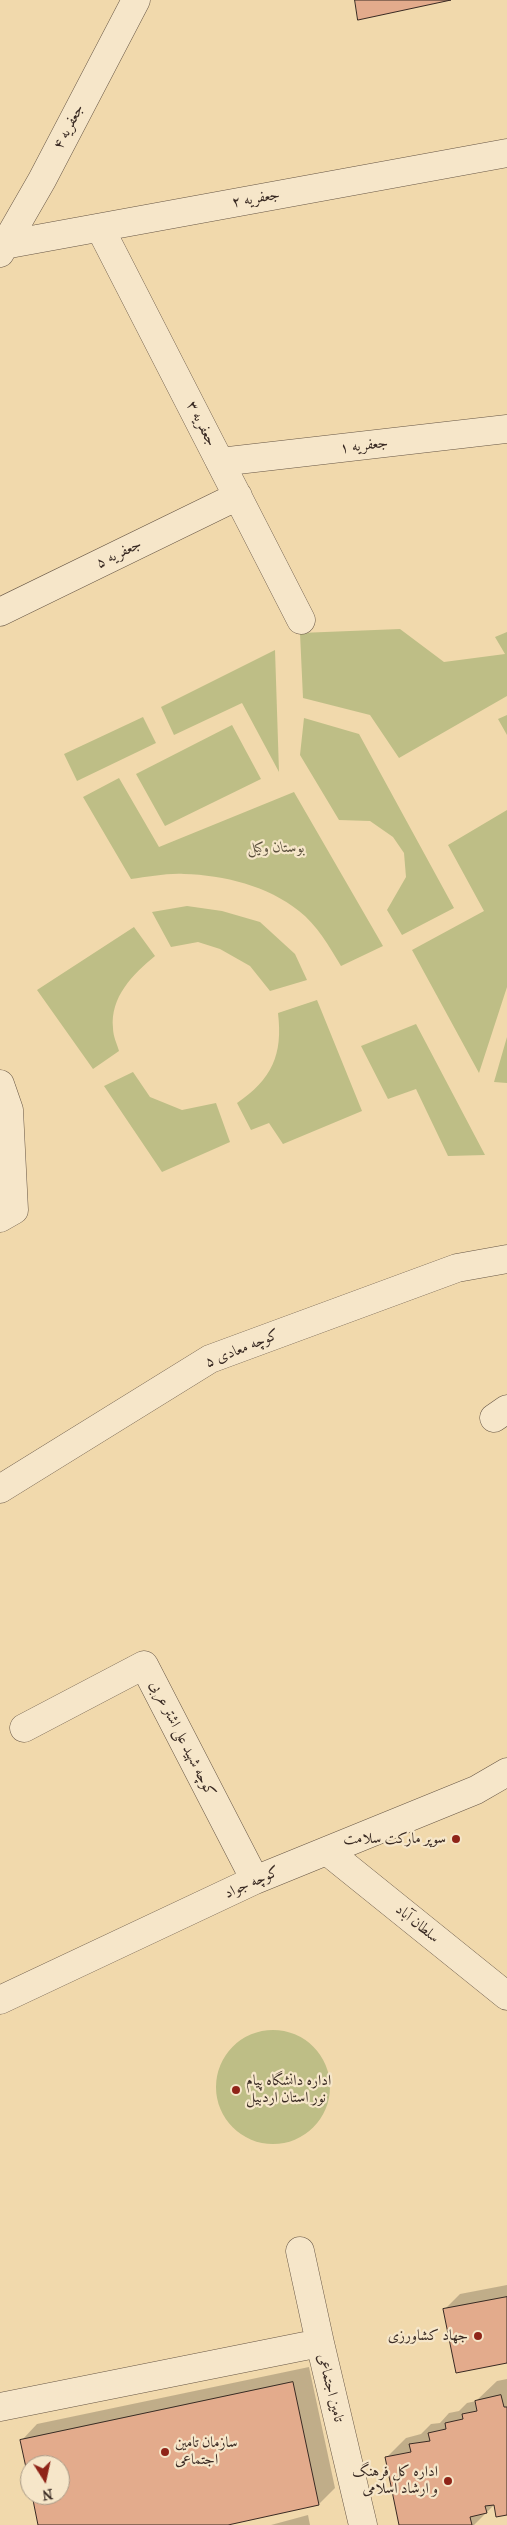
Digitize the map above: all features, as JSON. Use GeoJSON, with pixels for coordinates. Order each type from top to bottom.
{"type":"FeatureCollection","features":[{"type":"Feature","properties":{"kind":"street","name":"جعفریه ۴"},"geometry":{"type":"LineString","coordinates":[[2,249],[42,180],[136,0]]}},
{"type":"Feature","properties":{"kind":"street","name":"جعفریه ۲"},"geometry":{"type":"LineString","coordinates":[[2,249],[100,228],[507,153]]}},
{"type":"Feature","properties":{"kind":"street","name":"جعفریه ۳"},"geometry":{"type":"LineString","coordinates":[[100,228],[301,620]]}},
{"type":"Feature","properties":{"kind":"street","name":"جعفریه ۱"},"geometry":{"type":"LineString","coordinates":[[220,462],[507,429]]}},
{"type":"Feature","properties":{"kind":"street","name":"جعفریه ۵"},"geometry":{"type":"LineString","coordinates":[[0,612],[238,496]]}},
{"type":"Feature","properties":{"kind":"street"},"geometry":{"type":"LineString","coordinates":[[0,1084],[9,1110],[14,1210],[0,1218]]}},
{"type":"Feature","properties":{"kind":"street","name":"کوچه معادی ۵"},"geometry":{"type":"LineString","coordinates":[[0,1489],[210,1359],[457,1268],[507,1259]]}},
{"type":"Feature","properties":{"kind":"street","name":"کوچه شهید علی اشتر عربی"},"geometry":{"type":"LineString","coordinates":[[24,1728],[144,1666],[255,1880]]}},
{"type":"Feature","properties":{"kind":"street","name":"کوچه جواد"},"geometry":{"type":"LineString","coordinates":[[0,2000],[255,1880],[476,1790],[507,1772]]}},
{"type":"Feature","properties":{"kind":"street","name":"سلطان آباد"},"geometry":{"type":"LineString","coordinates":[[327,1851],[507,1996]]}},
{"type":"Feature","properties":{"kind":"street","name":"تامین اجتماعی"},"geometry":{"type":"LineString","coordinates":[[300,2251],[320,2344],[364,2525]]}},
{"type":"Feature","properties":{"kind":"street"},"geometry":{"type":"LineString","coordinates":[[0,2407],[320,2344]]}},
{"type":"Feature","properties":{"kind":"green space"},"geometry":{"type":"Polygon","coordinates":[[[400,629],[444,662],[505,654],[495,637],[507,632],[507,696],[399,758],[370,715],[303,698],[300,633],[400,629]]]}},
{"type":"Feature","properties":{"kind":"green space"},"geometry":{"type":"Polygon","coordinates":[[[275,650],[279,772],[242,703],[174,735],[161,707],[275,650]]]}},
{"type":"Feature","properties":{"kind":"green space"},"geometry":{"type":"Polygon","coordinates":[[[507,715],[507,735],[498,719],[507,715]]]}},
{"type":"Feature","properties":{"kind":"green space"},"geometry":{"type":"Polygon","coordinates":[[[143,717],[156,743],[77,781],[64,754],[143,717]]]}},
{"type":"Feature","properties":{"kind":"green space"},"geometry":{"type":"Polygon","coordinates":[[[304,718],[359,734],[454,908],[402,935],[387,910],[406,877],[404,853],[393,837],[370,821],[339,820],[300,755],[304,718]]]}},
{"type":"Feature","properties":{"kind":"green space"},"geometry":{"type":"Polygon","coordinates":[[[232,725],[261,779],[165,826],[136,774],[232,725]]]}},
{"type":"Feature","properties":{"kind":"green space","name":"بوستان وکیل"},"geometry":{"type":"Polygon","coordinates":[[[119,778],[159,847],[294,792],[383,946],[341,966],[322,936],[299,911],[287,902],[260,889],[230,880],[199,875],[171,874],[131,879],[83,797],[119,778]]]}},
{"type":"Feature","properties":{"kind":"green space"},"geometry":{"type":"Polygon","coordinates":[[[507,810],[507,987],[479,1073],[412,950],[484,911],[448,845],[507,810]]]}},
{"type":"Feature","properties":{"kind":"green space"},"geometry":{"type":"Polygon","coordinates":[[[187,906],[222,911],[260,922],[295,954],[307,980],[270,991],[250,966],[220,949],[198,942],[171,947],[152,912],[187,906]]]}},
{"type":"Feature","properties":{"kind":"green space"},"geometry":{"type":"Polygon","coordinates":[[[134,927],[155,956],[131,979],[119,996],[115,1006],[113,1031],[119,1051],[93,1069],[37,990],[134,927]]]}},
{"type":"Feature","properties":{"kind":"green space"},"geometry":{"type":"Polygon","coordinates":[[[317,1000],[362,1111],[283,1144],[269,1123],[251,1130],[237,1103],[259,1085],[272,1065],[279,1041],[278,1013],[317,1000]]]}},
{"type":"Feature","properties":{"kind":"green space"},"geometry":{"type":"Polygon","coordinates":[[[416,1024],[485,1155],[448,1156],[416,1089],[388,1099],[361,1046],[416,1024]]]}},
{"type":"Feature","properties":{"kind":"green space"},"geometry":{"type":"Polygon","coordinates":[[[507,1037],[507,1083],[494,1082],[507,1037]]]}},
{"type":"Feature","properties":{"kind":"green space"},"geometry":{"type":"Polygon","coordinates":[[[133,1072],[150,1097],[182,1110],[216,1103],[230,1142],[162,1172],[104,1086],[133,1072]]]}},
{"type":"Feature","properties":{"kind":"green space"},"geometry":{"type":"Polygon","coordinates":[[[273,2030],[295,2034],[313,2047],[326,2065],[330,2087],[326,2109],[313,2127],[295,2140],[273,2144],[251,2140],[233,2127],[220,2109],[216,2087],[220,2065],[233,2047],[251,2034],[273,2030]]]}},
{"type":"Feature","properties":{"kind":"building"},"geometry":{"type":"Polygon","coordinates":[[[355,0],[451,0],[358,20],[355,0]]]}},
{"type":"Feature","properties":{"kind":"building","name":"جهاد کشاورزی"},"geometry":{"type":"Polygon","coordinates":[[[507,2297],[507,2363],[456,2373],[443,2309],[507,2297]]]}},
{"type":"Feature","properties":{"kind":"building","name":"سازمان تامین اجتماعی"},"geometry":{"type":"Polygon","coordinates":[[[293,2382],[319,2505],[228,2525],[38,2525],[34,2505],[70,2505],[70,2455],[23,2455],[20,2440],[293,2382]]]}},
{"type":"Feature","properties":{"kind":"building","name":"اداره کل فرهنگ و ارشاد اسلامی"},"geometry":{"type":"Polygon","coordinates":[[[501,2395],[504,2407],[507,2407],[507,2515],[496,2517],[494,2505],[485,2506],[487,2513],[470,2517],[472,2525],[399,2525],[385,2457],[411,2452],[409,2444],[430,2441],[428,2433],[446,2429],[445,2423],[463,2419],[462,2414],[477,2411],[475,2401],[501,2395]]]}},
{"type":"Feature","properties":{"kind":"place","name":"سوپر مارکت سلامت"},"geometry":{"type":"Point","coordinates":[456,1839]}},
{"type":"Feature","properties":{"kind":"place","name":"اداره دانشگاه پیام نور استان اردبیل"},"geometry":{"type":"Point","coordinates":[236,2090]}},
{"type":"Feature","properties":{"kind":"place","name":"جهاد کشاورزی"},"geometry":{"type":"Point","coordinates":[478,2336]}},
{"type":"Feature","properties":{"kind":"place","name":"سازمان تامین اجتماعی"},"geometry":{"type":"Point","coordinates":[165,2452]}},
{"type":"Feature","properties":{"kind":"place","name":"اداره کل فرهنگ و ارشاد اسلامی"},"geometry":{"type":"Point","coordinates":[448,2481]}}]}
